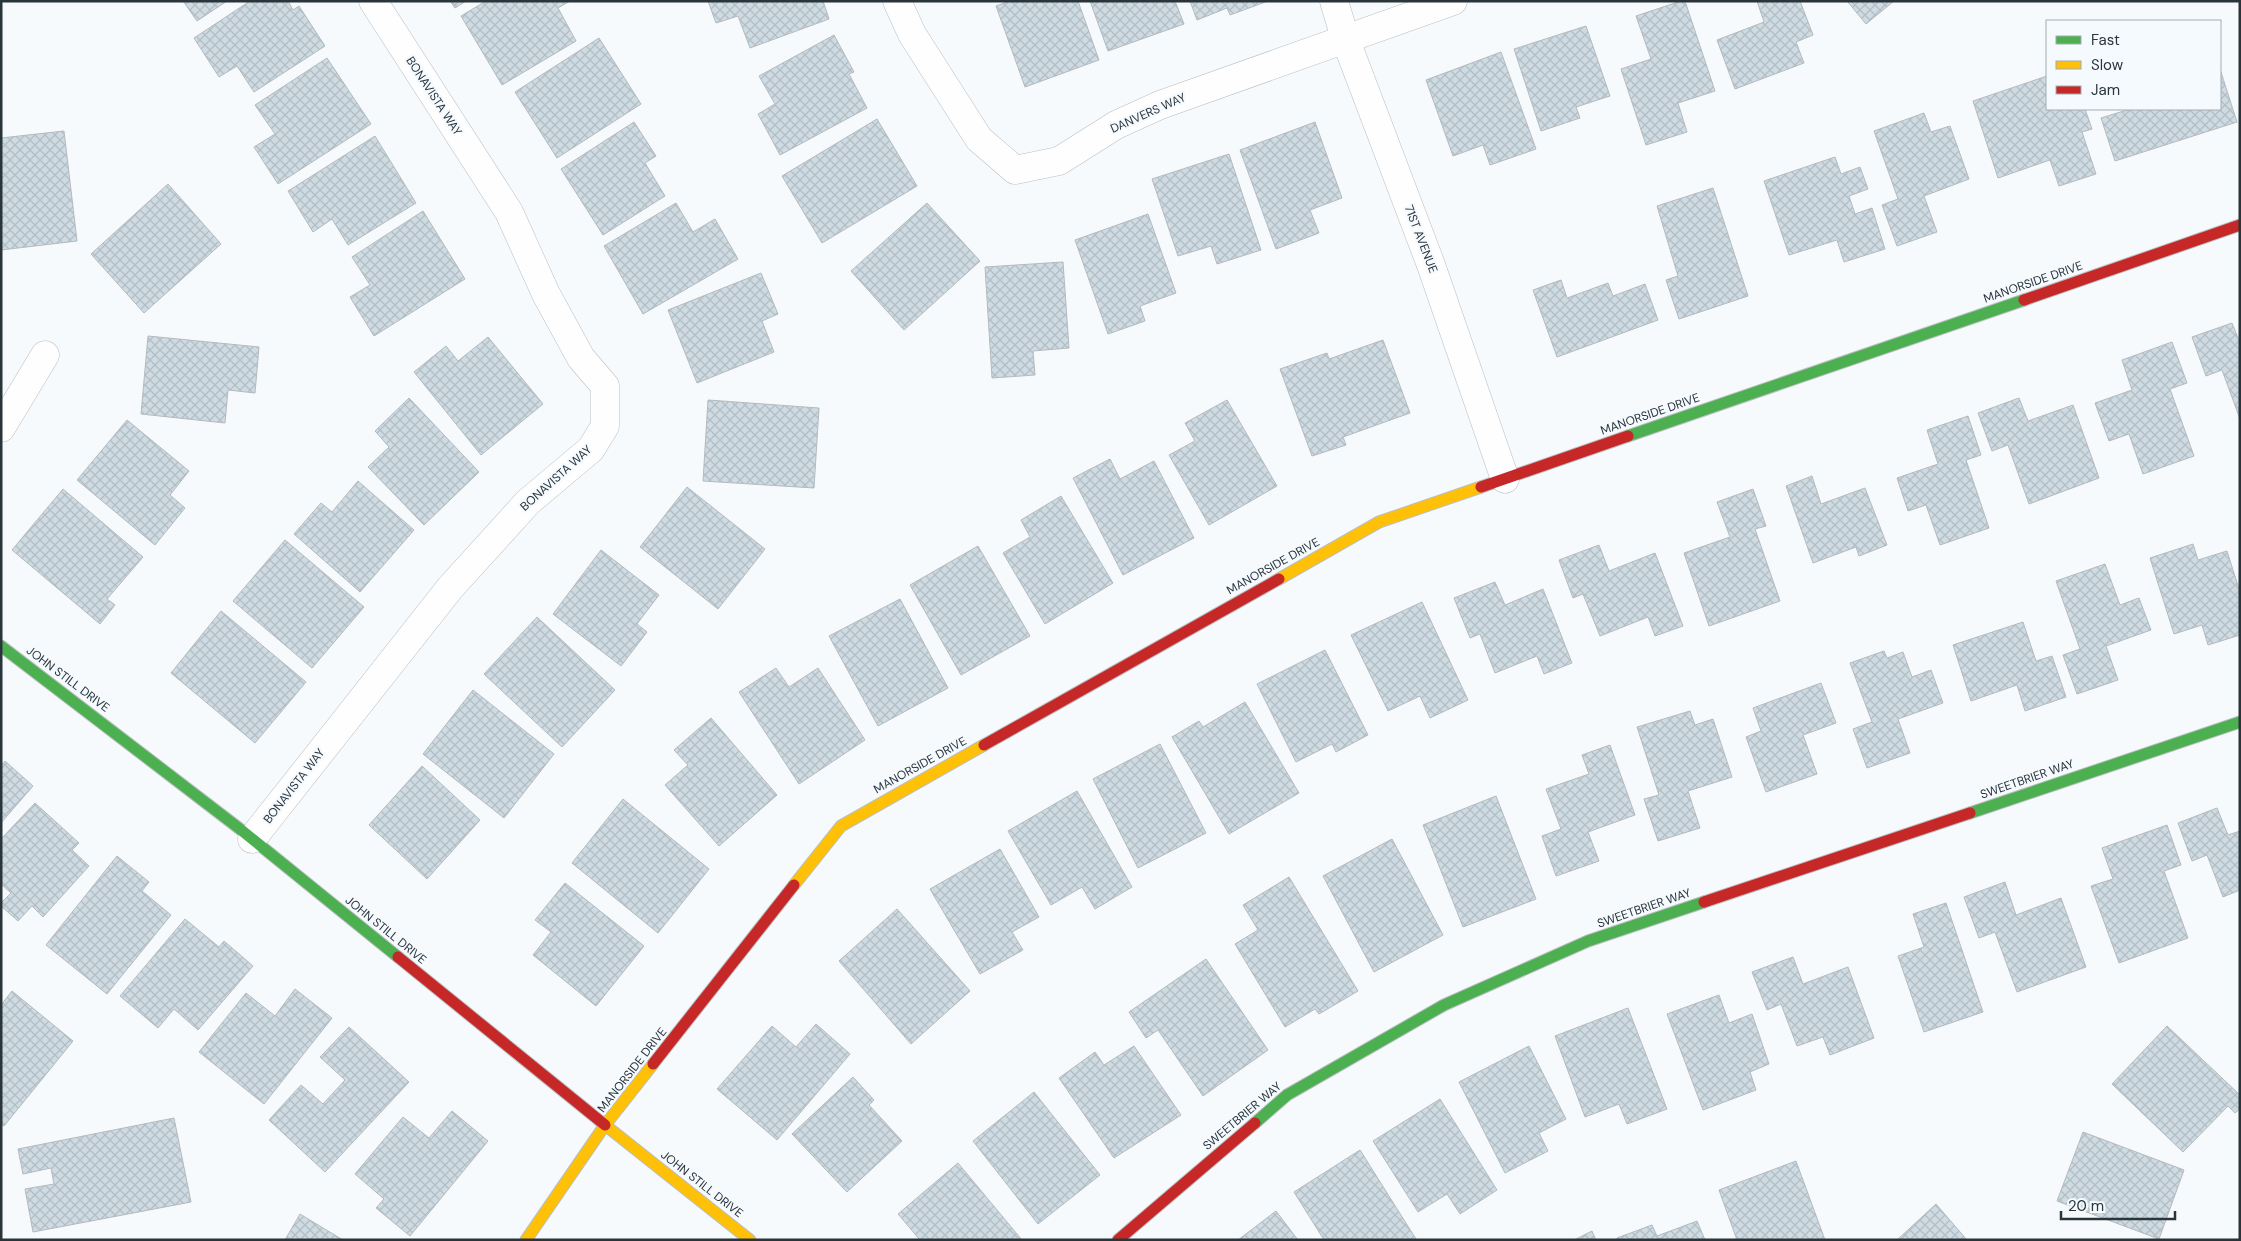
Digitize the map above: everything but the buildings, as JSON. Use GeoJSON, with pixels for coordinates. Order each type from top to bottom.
{"type":"FeatureCollection","features":[{"type":"Feature","properties":{"kind":"street","name":"BONAVISTA WAY"},"geometry":{"type":"LineString","coordinates":[[252,839],[450,588],[528,502],[590,449],[605,426],[605,386],[581,358],[572,342],[546,294],[509,212],[373,1]]}},
{"type":"Feature","properties":{"kind":"street","name":"DANVERS WAY"},"geometry":{"type":"LineString","coordinates":[[897,1],[912,34],[979,139],[1014,170],[1060,161],[1116,125],[1151,109],[1345,38],[1453,1]]}},
{"type":"Feature","properties":{"kind":"street","name":"71ST AVENUE"},"geometry":{"type":"LineString","coordinates":[[1334,1],[1345,38],[1431,265],[1505,479]]}},
{"type":"Feature","properties":{"kind":"street","name":"MANORSIDE DRIVE"},"geometry":{"type":"LineString","coordinates":[[526,1240],[606,1125],[841,826],[1379,522],[2240,225]]}},
{"type":"Feature","properties":{"kind":"street"},"geometry":{"type":"LineString","coordinates":[[1,428],[45,355]]}},
{"type":"Feature","properties":{"kind":"street","name":"JOHN STILL DRIVE"},"geometry":{"type":"LineString","coordinates":[[1,646],[252,839],[750,1240]]}},
{"type":"Feature","properties":{"kind":"street","name":"SWEETBRIER WAY"},"geometry":{"type":"LineString","coordinates":[[1118,1240],[1287,1095],[1444,1005],[1588,941],[2240,722]]}},
{"type":"Feature","properties":{"kind":"traffic: fast"},"geometry":{"type":"LineString","coordinates":[[1628,436],[2024,300]]}},
{"type":"Feature","properties":{"kind":"traffic: fast"},"geometry":{"type":"LineString","coordinates":[[1,646],[240,829],[398,957]]}},
{"type":"Feature","properties":{"kind":"traffic: fast"},"geometry":{"type":"LineString","coordinates":[[1970,813],[2240,722]]}},
{"type":"Feature","properties":{"kind":"traffic: fast"},"geometry":{"type":"LineString","coordinates":[[1255,1123],[1287,1095],[1444,1005],[1588,941],[1704,902]]}},
{"type":"Feature","properties":{"kind":"traffic: slow"},"geometry":{"type":"LineString","coordinates":[[1279,579],[1379,522],[1481,487]]}},
{"type":"Feature","properties":{"kind":"traffic: slow"},"geometry":{"type":"LineString","coordinates":[[794,885],[841,826],[984,745]]}},
{"type":"Feature","properties":{"kind":"traffic: slow"},"geometry":{"type":"LineString","coordinates":[[526,1240],[605,1125],[653,1064]]}},
{"type":"Feature","properties":{"kind":"traffic: slow"},"geometry":{"type":"LineString","coordinates":[[605,1125],[750,1240]]}},
{"type":"Feature","properties":{"kind":"traffic: jam"},"geometry":{"type":"LineString","coordinates":[[2024,300],[2240,225]]}},
{"type":"Feature","properties":{"kind":"traffic: jam"},"geometry":{"type":"LineString","coordinates":[[1481,487],[1628,436]]}},
{"type":"Feature","properties":{"kind":"traffic: jam"},"geometry":{"type":"LineString","coordinates":[[984,745],[1279,579]]}},
{"type":"Feature","properties":{"kind":"traffic: jam"},"geometry":{"type":"LineString","coordinates":[[1704,902],[1970,813]]}},
{"type":"Feature","properties":{"kind":"traffic: jam"},"geometry":{"type":"LineString","coordinates":[[653,1064],[794,885]]}},
{"type":"Feature","properties":{"kind":"traffic: jam"},"geometry":{"type":"LineString","coordinates":[[398,957],[605,1125]]}},
{"type":"Feature","properties":{"kind":"traffic: jam"},"geometry":{"type":"LineString","coordinates":[[1118,1240],[1255,1123]]}}]}
